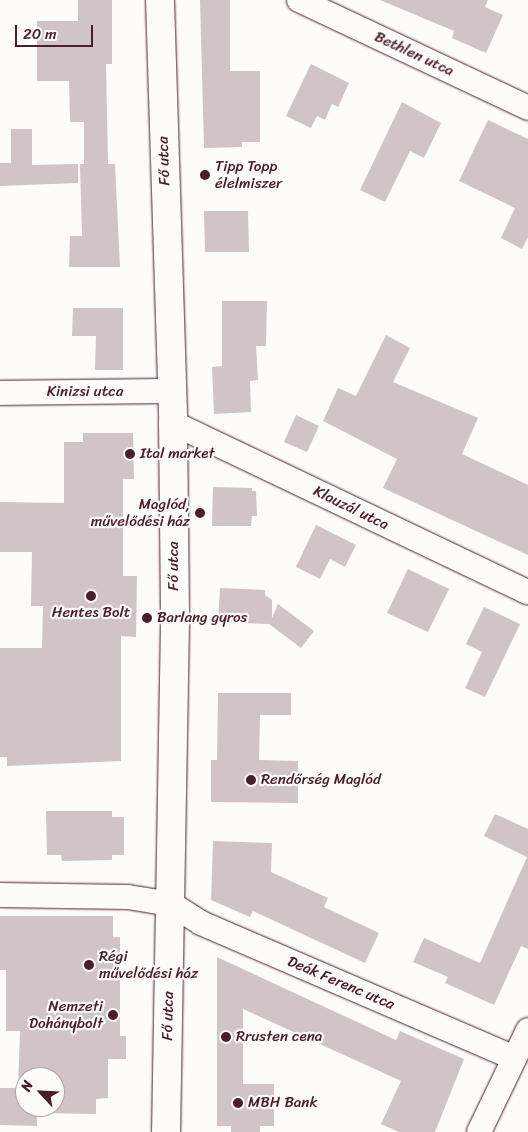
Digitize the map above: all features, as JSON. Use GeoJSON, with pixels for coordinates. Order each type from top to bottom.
{"type":"FeatureCollection","features":[{"type":"Feature","properties":{"kind":"main road","name":"Fő utca"},"geometry":{"type":"LineString","coordinates":[[160,0],[171,391],[174,423],[171,904],[166,1132]]}},
{"type":"Feature","properties":{"kind":"street","name":"Bethlen utca"},"geometry":{"type":"LineString","coordinates":[[299,0],[528,108]]}},
{"type":"Feature","properties":{"kind":"street","name":"Kinizsi utca"},"geometry":{"type":"LineString","coordinates":[[0,393],[171,391]]}},
{"type":"Feature","properties":{"kind":"street","name":"Klauzál utca"},"geometry":{"type":"LineString","coordinates":[[174,423],[528,592]]}},
{"type":"Feature","properties":{"kind":"street"},"geometry":{"type":"LineString","coordinates":[[0,895],[128,897],[171,904]]}},
{"type":"Feature","properties":{"kind":"street","name":"Deák Ferenc utca"},"geometry":{"type":"LineString","coordinates":[[171,904],[201,923],[514,1058]]}},
{"type":"Feature","properties":{"kind":"street"},"geometry":{"type":"LineString","coordinates":[[479,1132],[528,1030]]}},
{"type":"Feature","properties":{"kind":"building"},"geometry":{"type":"Polygon","coordinates":[[[78,0],[112,0],[112,64],[106,64],[108,164],[115,164],[120,267],[69,267],[70,236],[82,236],[80,164],[84,164],[84,122],[70,122],[69,81],[37,81],[37,21],[78,21],[78,0]]]}},
{"type":"Feature","properties":{"kind":"building"},"geometry":{"type":"Polygon","coordinates":[[[200,0],[230,0],[230,71],[260,71],[260,142],[242,142],[242,147],[204,148],[200,0]]]}},
{"type":"Feature","properties":{"kind":"building"},"geometry":{"type":"Polygon","coordinates":[[[380,0],[488,0],[485,7],[503,15],[486,53],[452,38],[454,31],[380,0]]]}},
{"type":"Feature","properties":{"kind":"building"},"geometry":{"type":"Polygon","coordinates":[[[311,64],[349,83],[338,107],[332,104],[325,120],[317,116],[311,128],[286,116],[311,64]]]}},
{"type":"Feature","properties":{"kind":"building"},"geometry":{"type":"Polygon","coordinates":[[[402,102],[441,123],[424,158],[410,151],[385,202],[360,190],[402,102]]]}},
{"type":"Feature","properties":{"kind":"building"},"geometry":{"type":"Polygon","coordinates":[[[488,120],[528,139],[528,237],[522,249],[501,238],[515,208],[459,181],[488,120]]]}},
{"type":"Feature","properties":{"kind":"building"},"geometry":{"type":"Polygon","coordinates":[[[11,129],[32,129],[32,165],[78,164],[78,183],[0,186],[0,163],[11,163],[11,129]]]}},
{"type":"Feature","properties":{"kind":"building"},"geometry":{"type":"Polygon","coordinates":[[[204,211],[248,211],[249,252],[205,252],[204,211]]]}},
{"type":"Feature","properties":{"kind":"building"},"geometry":{"type":"Polygon","coordinates":[[[222,301],[267,301],[266,346],[256,346],[258,380],[250,381],[251,412],[214,414],[212,367],[222,366],[222,301]]]}},
{"type":"Feature","properties":{"kind":"building"},"geometry":{"type":"Polygon","coordinates":[[[73,308],[123,308],[123,370],[95,370],[96,336],[72,336],[73,308]]]}},
{"type":"Feature","properties":{"kind":"building"},"geometry":{"type":"Polygon","coordinates":[[[386,335],[410,348],[393,382],[478,418],[462,454],[528,485],[528,555],[383,488],[397,459],[323,421],[338,388],[356,396],[386,335]]]}},
{"type":"Feature","properties":{"kind":"building"},"geometry":{"type":"Polygon","coordinates":[[[296,415],[319,426],[307,452],[284,442],[296,415]]]}},
{"type":"Feature","properties":{"kind":"building"},"geometry":{"type":"Polygon","coordinates":[[[83,433],[133,433],[134,479],[123,479],[123,576],[137,576],[136,637],[121,636],[121,761],[7,766],[7,757],[0,757],[0,648],[42,648],[43,606],[31,606],[32,552],[0,552],[0,502],[64,503],[64,442],[83,442],[83,433]]]}},
{"type":"Feature","properties":{"kind":"building"},"geometry":{"type":"Polygon","coordinates":[[[213,487],[252,488],[252,491],[256,491],[257,516],[252,516],[251,526],[212,526],[213,487]]]}},
{"type":"Feature","properties":{"kind":"building"},"geometry":{"type":"Polygon","coordinates":[[[316,525],[356,545],[345,567],[330,559],[320,579],[296,567],[316,525]]]}},
{"type":"Feature","properties":{"kind":"building"},"geometry":{"type":"Polygon","coordinates":[[[408,569],[449,589],[428,632],[387,613],[408,569]]]}},
{"type":"Feature","properties":{"kind":"building"},"geometry":{"type":"Polygon","coordinates":[[[220,588],[265,590],[265,595],[272,600],[272,618],[278,604],[314,631],[301,648],[269,624],[218,622],[220,588]]]}},
{"type":"Feature","properties":{"kind":"building"},"geometry":{"type":"Polygon","coordinates":[[[484,607],[520,624],[485,697],[465,688],[482,652],[466,644],[484,607]]]}},
{"type":"Feature","properties":{"kind":"building"},"geometry":{"type":"Polygon","coordinates":[[[218,693],[291,693],[291,715],[260,715],[259,760],[298,761],[298,803],[211,802],[211,760],[217,760],[218,693]]]}},
{"type":"Feature","properties":{"kind":"building"},"geometry":{"type":"Polygon","coordinates":[[[46,811],[112,811],[112,817],[124,817],[124,855],[112,855],[112,860],[62,861],[61,855],[47,855],[46,811]]]}},
{"type":"Feature","properties":{"kind":"building"},"geometry":{"type":"Polygon","coordinates":[[[495,814],[528,829],[528,949],[521,946],[494,1005],[445,983],[448,977],[413,962],[424,938],[480,963],[527,857],[484,836],[495,814]]]}},
{"type":"Feature","properties":{"kind":"building"},"geometry":{"type":"Polygon","coordinates":[[[213,841],[272,843],[271,872],[328,898],[324,907],[379,933],[365,963],[253,911],[250,917],[211,900],[213,841]]]}},
{"type":"Feature","properties":{"kind":"building"},"geometry":{"type":"Polygon","coordinates":[[[0,916],[113,916],[113,937],[120,937],[120,1036],[126,1036],[126,1059],[108,1059],[108,1098],[96,1099],[96,1114],[65,1113],[65,1067],[19,1067],[20,1031],[6,1031],[6,970],[0,970],[0,916]]]}},
{"type":"Feature","properties":{"kind":"building"},"geometry":{"type":"Polygon","coordinates":[[[217,957],[396,1040],[400,1031],[464,1059],[435,1132],[399,1132],[381,1124],[401,1081],[243,1009],[243,1084],[274,1084],[274,1126],[260,1126],[260,1132],[231,1132],[231,1126],[217,1126],[217,957]]]}},
{"type":"Feature","properties":{"kind":"building"},"geometry":{"type":"Polygon","coordinates":[[[0,1088],[15,1088],[15,1117],[37,1117],[37,1126],[0,1125],[0,1088]]]}},
{"type":"Feature","properties":{"kind":"place","name":"Tipp Topp élelmiszer"},"geometry":{"type":"Point","coordinates":[205,175]}},
{"type":"Feature","properties":{"kind":"place","name":"Ital market"},"geometry":{"type":"Point","coordinates":[130,454]}},
{"type":"Feature","properties":{"kind":"place","name":"Maglód, művelődési ház"},"geometry":{"type":"Point","coordinates":[200,513]}},
{"type":"Feature","properties":{"kind":"place","name":"Hentes Bolt"},"geometry":{"type":"Point","coordinates":[91,596]}},
{"type":"Feature","properties":{"kind":"place","name":"Barlang gyros"},"geometry":{"type":"Point","coordinates":[147,618]}},
{"type":"Feature","properties":{"kind":"place","name":"Rendőrség Maglód"},"geometry":{"type":"Point","coordinates":[251,780]}},
{"type":"Feature","properties":{"kind":"place","name":"Régi művelődési ház"},"geometry":{"type":"Point","coordinates":[89,965]}},
{"type":"Feature","properties":{"kind":"place","name":"Nemzeti Dohánybolt"},"geometry":{"type":"Point","coordinates":[113,1015]}},
{"type":"Feature","properties":{"kind":"place","name":"Rrusten cena"},"geometry":{"type":"Point","coordinates":[226,1037]}},
{"type":"Feature","properties":{"kind":"place","name":"MBH Bank"},"geometry":{"type":"Point","coordinates":[238,1103]}}]}
